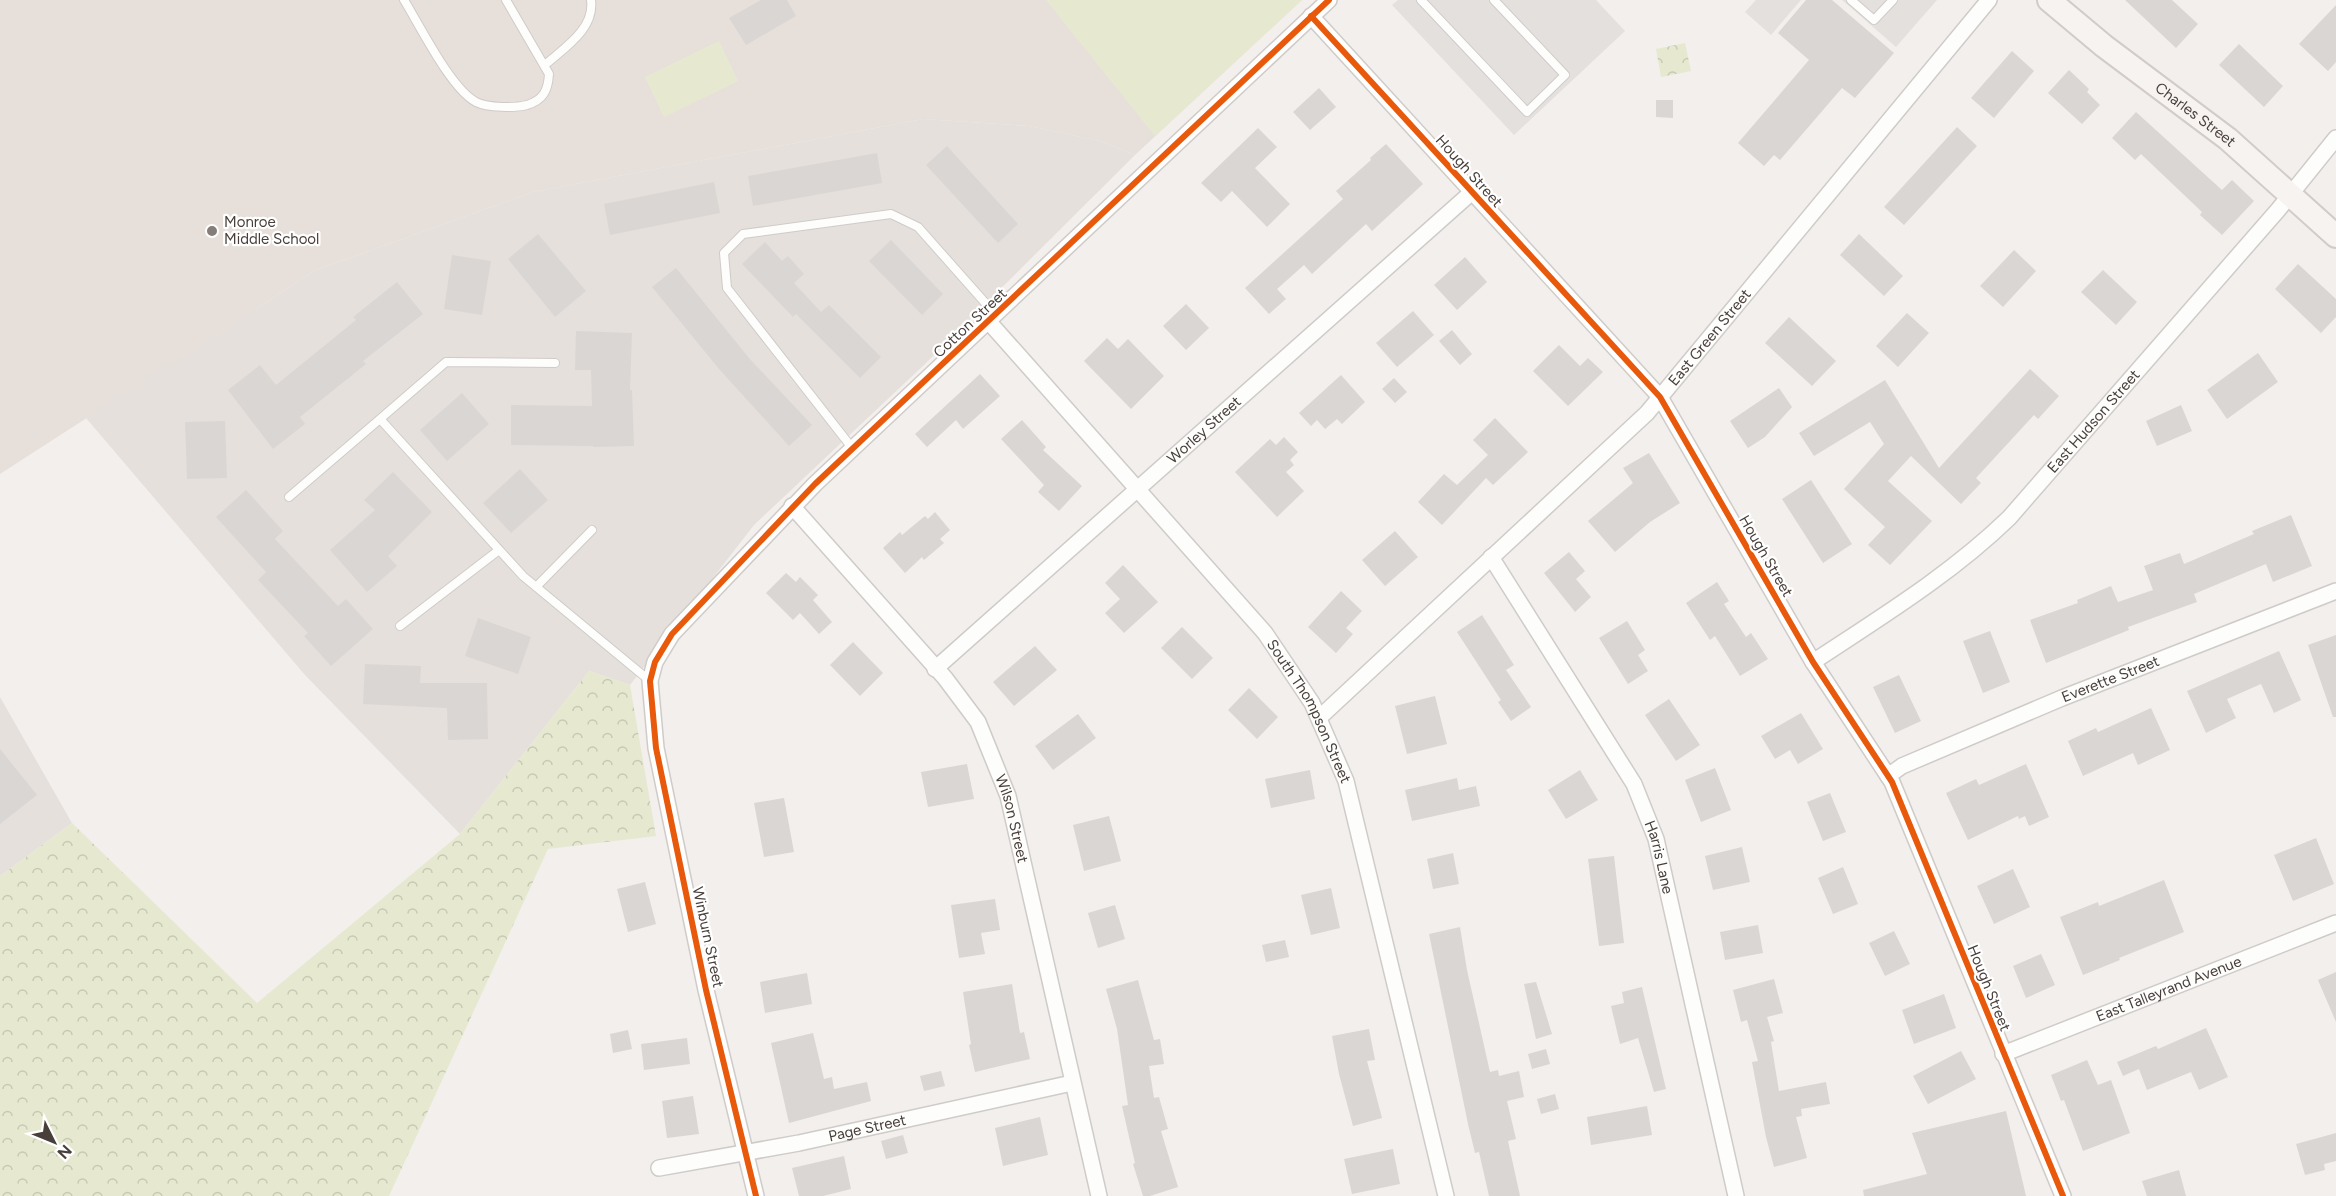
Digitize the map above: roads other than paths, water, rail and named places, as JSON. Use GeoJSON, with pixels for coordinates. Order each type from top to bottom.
{"type":"FeatureCollection","features":[{"type":"Feature","properties":{"kind":"street","name":"Cotton Street"},"geometry":{"type":"LineString","coordinates":[[650,681],[655,662],[672,634],[792,506],[1329,0]]}},
{"type":"Feature","properties":{"kind":"street","name":"East Green Street"},"geometry":{"type":"LineString","coordinates":[[1319,718],[1647,413],[1989,0]]}},
{"type":"Feature","properties":{"kind":"street","name":"Charles Street"},"geometry":{"type":"LineString","coordinates":[[2049,0],[2104,46],[2229,139],[2336,236]]}},
{"type":"Feature","properties":{"kind":"street","name":"Hough Street"},"geometry":{"type":"LineString","coordinates":[[1311,16],[1660,397],[1813,662],[1888,776],[2063,1196]]}},
{"type":"Feature","properties":{"kind":"street","name":"East Hudson Street"},"geometry":{"type":"LineString","coordinates":[[1813,662],[1930,584],[1983,544],[2009,519],[2278,210],[2336,138]]}},
{"type":"Feature","properties":{"kind":"street","name":"Worley Street"},"geometry":{"type":"LineString","coordinates":[[935,669],[1472,192]]}},
{"type":"Feature","properties":{"kind":"street","name":"South Thompson Street"},"geometry":{"type":"LineString","coordinates":[[992,319],[1137,490],[1265,633],[1312,703],[1346,781],[1446,1196]]}},
{"type":"Feature","properties":{"kind":"street","name":"Wilson Street"},"geometry":{"type":"LineString","coordinates":[[792,506],[935,669],[978,722],[1008,796],[1099,1196]]}},
{"type":"Feature","properties":{"kind":"street","name":"Harris Lane"},"geometry":{"type":"LineString","coordinates":[[1491,557],[1634,784],[1656,839],[1736,1196]]}},
{"type":"Feature","properties":{"kind":"street","name":"Everette Street"},"geometry":{"type":"LineString","coordinates":[[1888,776],[1902,766],[2062,698],[2336,591]]}},
{"type":"Feature","properties":{"kind":"street","name":"Winburn Street"},"geometry":{"type":"LineString","coordinates":[[650,681],[656,748],[706,990],[756,1196]]}},
{"type":"Feature","properties":{"kind":"street","name":"East Talleyrand Avenue"},"geometry":{"type":"LineString","coordinates":[[2003,1054],[2336,923]]}},
{"type":"Feature","properties":{"kind":"street","name":"Page Street"},"geometry":{"type":"LineString","coordinates":[[659,1168],[746,1153],[1072,1083]]}},
{"type":"Feature","properties":{"kind":"lane"},"geometry":{"type":"LineString","coordinates":[[404,0],[458,87],[477,102],[515,108],[534,103],[543,96],[548,87],[549,74],[506,0]]}},
{"type":"Feature","properties":{"kind":"lane"},"geometry":{"type":"LineString","coordinates":[[545,64],[575,39],[587,24],[592,7],[591,0]]}},
{"type":"Feature","properties":{"kind":"lane"},"geometry":{"type":"LineString","coordinates":[[1421,0],[1527,112],[1565,75],[1494,0]]}},
{"type":"Feature","properties":{"kind":"lane"},"geometry":{"type":"LineString","coordinates":[[1851,0],[1874,20],[1893,0]]}},
{"type":"Feature","properties":{"kind":"lane"},"geometry":{"type":"LineString","coordinates":[[853,449],[727,288],[724,253],[743,234],[891,214],[918,227],[992,319]]}},
{"type":"Feature","properties":{"kind":"lane"},"geometry":{"type":"LineString","coordinates":[[289,497],[446,362],[555,363]]}},
{"type":"Feature","properties":{"kind":"lane"},"geometry":{"type":"LineString","coordinates":[[380,419],[499,550],[536,587],[650,681]]}},
{"type":"Feature","properties":{"kind":"lane"},"geometry":{"type":"LineString","coordinates":[[536,587],[592,530]]}},
{"type":"Feature","properties":{"kind":"lane"},"geometry":{"type":"LineString","coordinates":[[400,626],[499,550]]}},
{"type":"Feature","properties":{"kind":"place","name":"Monroe Middle School"},"geometry":{"type":"Point","coordinates":[212,231]}}]}
